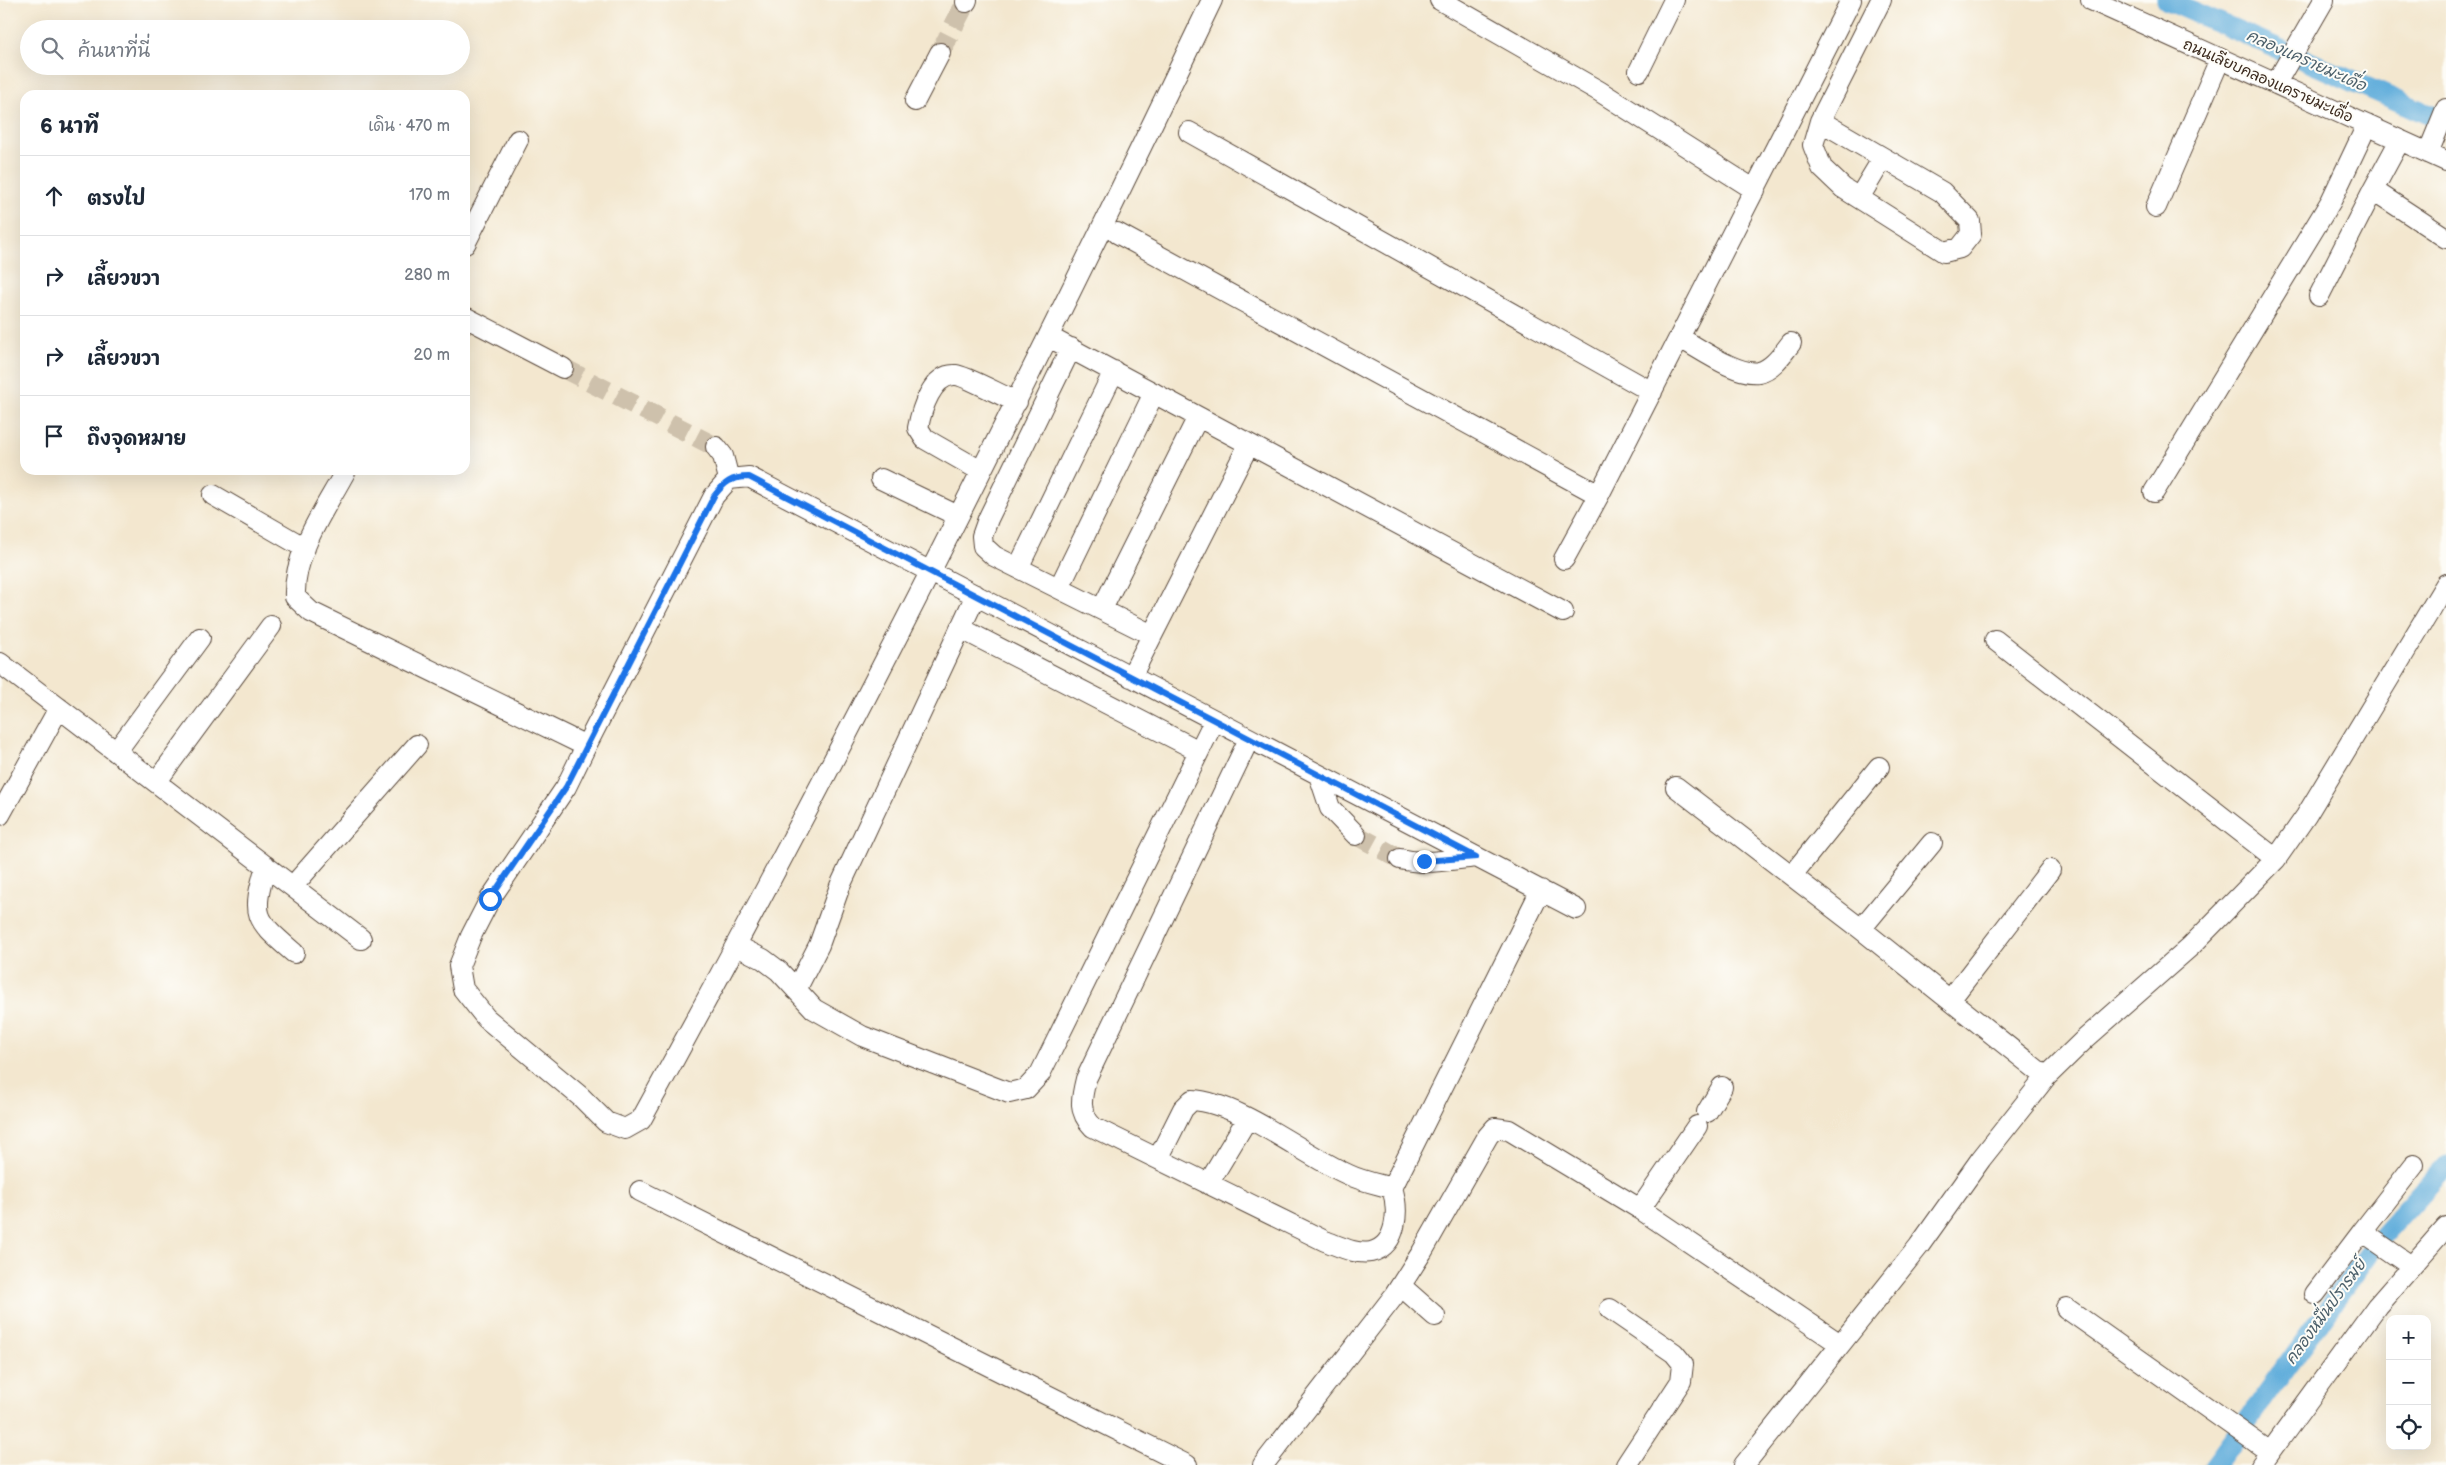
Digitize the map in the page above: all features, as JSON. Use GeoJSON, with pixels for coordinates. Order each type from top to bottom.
{"type":"FeatureCollection","features":[{"type":"Feature","properties":{"kind":"street"},"geometry":{"type":"LineString","coordinates":[[1212,0],[1050,337],[1016,402],[930,571],[737,946],[641,1120],[625,1129],[606,1122],[581,1097],[486,1018],[464,989],[459,966],[471,936],[490,899],[566,787],[714,496],[729,479],[749,477],[930,571],[976,595],[1214,721],[1576,909]]}},
{"type":"Feature","properties":{"kind":"street"},"geometry":{"type":"LineString","coordinates":[[1440,0],[1599,91],[1755,190]]}},
{"type":"Feature","properties":{"kind":"street"},"geometry":{"type":"LineString","coordinates":[[1639,71],[1674,0]]}},
{"type":"Feature","properties":{"kind":"street"},"geometry":{"type":"LineString","coordinates":[[1564,559],[1680,338],[1851,0]]}},
{"type":"Feature","properties":{"kind":"street"},"geometry":{"type":"LineString","coordinates":[[1820,121],[1942,192],[1970,221],[1971,234],[1960,248],[1944,252],[1844,188],[1822,168],[1813,144],[1820,121],[1881,0]]}},
{"type":"Feature","properties":{"kind":"street","name":"ถนนเลียบคลองแครายมะเดื่อ"},"geometry":{"type":"LineString","coordinates":[[2091,0],[2220,59],[2285,66],[2367,125],[2400,140],[2436,150]]}},
{"type":"Feature","properties":{"kind":"street"},"geometry":{"type":"LineString","coordinates":[[2285,66],[2324,0]]}},
{"type":"Feature","properties":{"kind":"street"},"geometry":{"type":"LineString","coordinates":[[915,101],[940,53]]}},
{"type":"Feature","properties":{"kind":"street"},"geometry":{"type":"LineString","coordinates":[[2156,208],[2220,59]]}},
{"type":"Feature","properties":{"kind":"street"},"geometry":{"type":"LineString","coordinates":[[2436,150],[2445,112]]}},
{"type":"Feature","properties":{"kind":"street"},"geometry":{"type":"LineString","coordinates":[[2154,492],[2331,201],[2367,125]]}},
{"type":"Feature","properties":{"kind":"street"},"geometry":{"type":"LineString","coordinates":[[1189,132],[1652,392]]}},
{"type":"Feature","properties":{"kind":"street"},"geometry":{"type":"LineString","coordinates":[[470,234],[518,140]]}},
{"type":"Feature","properties":{"kind":"street"},"geometry":{"type":"LineString","coordinates":[[2319,296],[2400,140]]}},
{"type":"Feature","properties":{"kind":"street"},"geometry":{"type":"LineString","coordinates":[[1860,198],[1883,158]]}},
{"type":"Feature","properties":{"kind":"street"},"geometry":{"type":"LineString","coordinates":[[2373,190],[2446,238]]}},
{"type":"Feature","properties":{"kind":"street"},"geometry":{"type":"LineString","coordinates":[[1117,233],[1599,495]]}},
{"type":"Feature","properties":{"kind":"street"},"geometry":{"type":"LineString","coordinates":[[470,320],[563,368]]}},
{"type":"Feature","properties":{"kind":"street"},"geometry":{"type":"LineString","coordinates":[[1050,337],[1563,612]]}},
{"type":"Feature","properties":{"kind":"street"},"geometry":{"type":"LineString","coordinates":[[1680,338],[1737,369],[1759,372],[1772,365],[1791,343]]}},
{"type":"Feature","properties":{"kind":"street"},"geometry":{"type":"LineString","coordinates":[[1071,348],[982,536],[983,546],[994,556],[1152,635]]}},
{"type":"Feature","properties":{"kind":"street"},"geometry":{"type":"LineString","coordinates":[[1018,568],[1114,372]]}},
{"type":"Feature","properties":{"kind":"street"},"geometry":{"type":"LineString","coordinates":[[981,471],[925,440],[918,428],[921,414],[936,383],[945,376],[956,375],[1016,402]]}},
{"type":"Feature","properties":{"kind":"street"},"geometry":{"type":"LineString","coordinates":[[1059,588],[1154,393]]}},
{"type":"Feature","properties":{"kind":"street"},"geometry":{"type":"LineString","coordinates":[[1102,610],[1198,417]]}},
{"type":"Feature","properties":{"kind":"street"},"geometry":{"type":"LineString","coordinates":[[1131,677],[1249,444]]}},
{"type":"Feature","properties":{"kind":"street"},"geometry":{"type":"LineString","coordinates":[[716,447],[722,456],[729,479]]}},
{"type":"Feature","properties":{"kind":"street"},"geometry":{"type":"LineString","coordinates":[[343,475],[305,548],[294,581],[295,597],[311,612],[586,746]]}},
{"type":"Feature","properties":{"kind":"street"},"geometry":{"type":"LineString","coordinates":[[881,479],[958,516]]}},
{"type":"Feature","properties":{"kind":"street"},"geometry":{"type":"LineString","coordinates":[[213,495],[305,548]]}},
{"type":"Feature","properties":{"kind":"street"},"geometry":{"type":"LineString","coordinates":[[1747,1464],[1919,1246],[1981,1159],[2046,1076],[2084,1039],[2191,946],[2276,859],[2311,808],[2446,584]]}},
{"type":"Feature","properties":{"kind":"street"},"geometry":{"type":"LineString","coordinates":[[796,990],[820,945],[840,886],[976,595]]}},
{"type":"Feature","properties":{"kind":"street"},"geometry":{"type":"LineString","coordinates":[[157,782],[271,626]]}},
{"type":"Feature","properties":{"kind":"street"},"geometry":{"type":"LineString","coordinates":[[960,628],[1199,751]]}},
{"type":"Feature","properties":{"kind":"street"},"geometry":{"type":"LineString","coordinates":[[116,752],[200,638]]}},
{"type":"Feature","properties":{"kind":"street"},"geometry":{"type":"LineString","coordinates":[[1995,640],[2276,859]]}},
{"type":"Feature","properties":{"kind":"street"},"geometry":{"type":"LineString","coordinates":[[0,663],[361,939]]}},
{"type":"Feature","properties":{"kind":"street"},"geometry":{"type":"LineString","coordinates":[[0,815],[59,708]]}},
{"type":"Feature","properties":{"kind":"street"},"geometry":{"type":"LineString","coordinates":[[737,946],[763,959],[814,1009],[862,1036],[1009,1093],[1026,1089],[1040,1074],[1214,721]]}},
{"type":"Feature","properties":{"kind":"street"},"geometry":{"type":"LineString","coordinates":[[1250,739],[1086,1079],[1082,1096],[1083,1117],[1094,1127],[1325,1241],[1354,1252],[1372,1252],[1389,1240],[1396,1216],[1396,1200],[1392,1188],[1541,890]]}},
{"type":"Feature","properties":{"kind":"street"},"geometry":{"type":"LineString","coordinates":[[293,886],[417,745]]}},
{"type":"Feature","properties":{"kind":"street"},"geometry":{"type":"LineString","coordinates":[[1792,875],[1879,768]]}},
{"type":"Feature","properties":{"kind":"street"},"geometry":{"type":"LineString","coordinates":[[1319,775],[1330,808],[1356,835]]}},
{"type":"Feature","properties":{"kind":"street"},"geometry":{"type":"LineString","coordinates":[[1676,787],[1792,875],[2046,1076]]}},
{"type":"Feature","properties":{"kind":"street"},"geometry":{"type":"LineString","coordinates":[[1861,929],[1932,843]]}},
{"type":"Feature","properties":{"kind":"street"},"geometry":{"type":"LineString","coordinates":[[1400,859],[1410,861],[1441,861],[1476,857]]}},
{"type":"Feature","properties":{"kind":"street"},"geometry":{"type":"LineString","coordinates":[[266,866],[257,895],[257,913],[268,930],[294,954]]}},
{"type":"Feature","properties":{"kind":"street"},"geometry":{"type":"LineString","coordinates":[[1950,1000],[2050,870]]}},
{"type":"Feature","properties":{"kind":"street"},"geometry":{"type":"LineString","coordinates":[[1640,1209],[1722,1087]]}},
{"type":"Feature","properties":{"kind":"street"},"geometry":{"type":"LineString","coordinates":[[1158,1159],[1183,1109],[1192,1100],[1213,1104],[1247,1119],[1346,1174],[1392,1188]]}},
{"type":"Feature","properties":{"kind":"street"},"geometry":{"type":"LineString","coordinates":[[1208,1184],[1247,1119]]}},
{"type":"Feature","properties":{"kind":"street"},"geometry":{"type":"LineString","coordinates":[[1264,1465],[1400,1286],[1488,1136],[1495,1128],[1509,1130],[1640,1209],[1840,1344]]}},
{"type":"Feature","properties":{"kind":"street"},"geometry":{"type":"LineString","coordinates":[[2315,1294],[2370,1237],[2414,1165]]}},
{"type":"Feature","properties":{"kind":"street"},"geometry":{"type":"LineString","coordinates":[[640,1191],[1187,1465]]}},
{"type":"Feature","properties":{"kind":"street"},"geometry":{"type":"LineString","coordinates":[[2066,1308],[2242,1433],[2265,1458],[2377,1306],[2403,1261],[2446,1227]]}},
{"type":"Feature","properties":{"kind":"street"},"geometry":{"type":"LineString","coordinates":[[2370,1237],[2403,1261]]}},
{"type":"Feature","properties":{"kind":"street"},"geometry":{"type":"LineString","coordinates":[[1400,1286],[1436,1316]]}},
{"type":"Feature","properties":{"kind":"street"},"geometry":{"type":"LineString","coordinates":[[1610,1309],[1674,1353],[1683,1364],[1682,1381],[1626,1465]]}},
{"type":"Feature","properties":{"kind":"waterway","name":"คลองแครายมะเดื่อ"},"geometry":{"type":"LineString","coordinates":[[2167,0],[2446,122]]}},
{"type":"Feature","properties":{"kind":"waterway","name":"คลองหมื่นปรารมย์"},"geometry":{"type":"LineString","coordinates":[[2215,1465],[2377,1242],[2446,1166]]}},
{"type":"Feature","properties":{"kind":"tunnel"},"geometry":{"type":"LineString","coordinates":[[940,53],[966,2]]}},
{"type":"Feature","properties":{"kind":"tunnel"},"geometry":{"type":"LineString","coordinates":[[563,368],[716,447]]}},
{"type":"Feature","properties":{"kind":"tunnel"},"geometry":{"type":"LineString","coordinates":[[1356,835],[1400,859]]}},
{"type":"Feature","properties":{"kind":"route"},"geometry":{"type":"LineString","coordinates":[[490,899],[566,787],[714,496],[729,479],[739,477],[749,477],[1476,857],[1424,861]]}}]}
